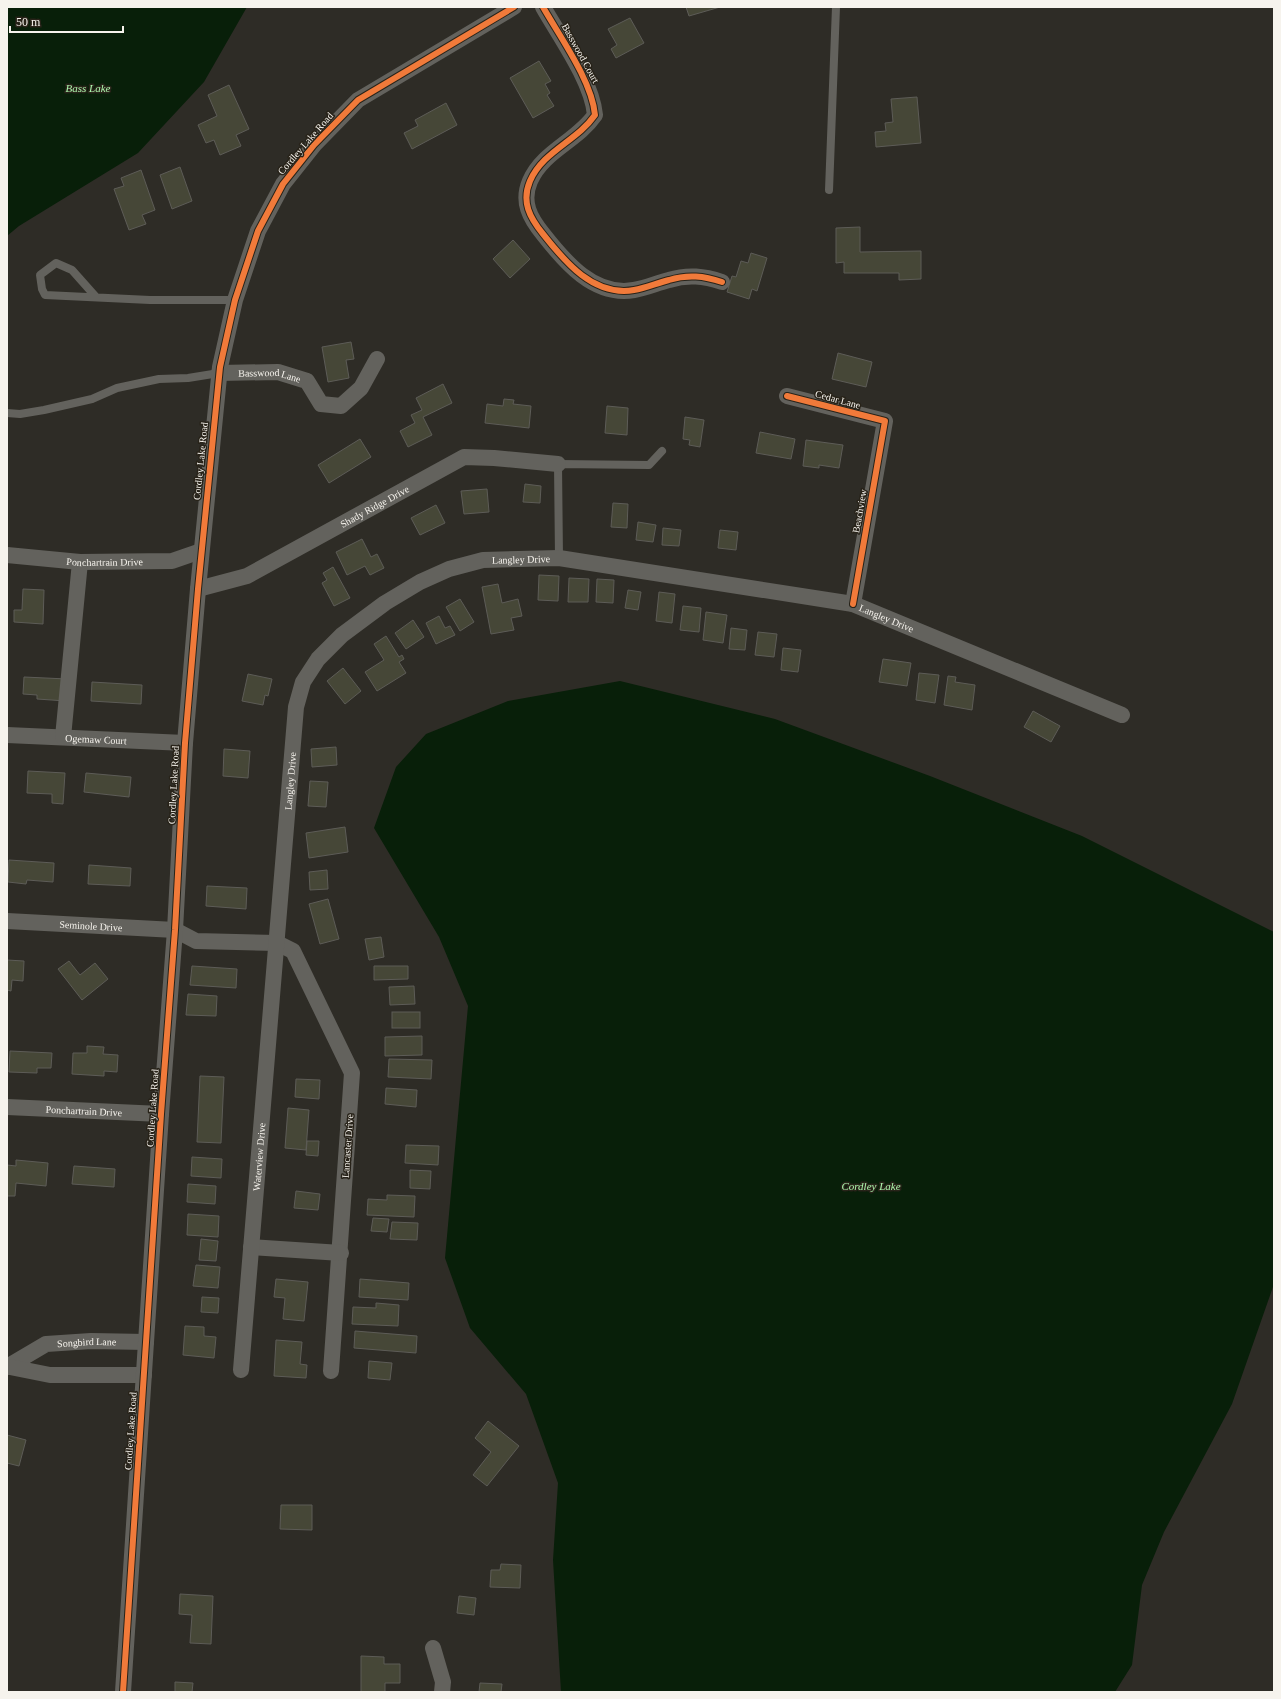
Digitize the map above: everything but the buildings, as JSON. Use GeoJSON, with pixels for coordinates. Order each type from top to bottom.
{"type":"FeatureCollection","features":[{"type":"Feature","properties":{"kind":"street","name":"Cordley Lake Road"},"geometry":{"type":"LineString","coordinates":[[123,1692],[161,1114],[175,930],[185,743],[201,552],[220,373],[235,300],[258,231],[283,184],[314,145],[358,100],[514,7]]}},
{"type":"Feature","properties":{"kind":"street","name":"Basswood Court"},"geometry":{"type":"LineString","coordinates":[[543,7],[588,86],[594,101],[595,115],[587,126],[543,160],[530,181],[527,193],[530,218],[562,259],[582,276],[603,288],[618,291],[632,291],[687,276],[704,276],[722,282]]}},
{"type":"Feature","properties":{"kind":"street","name":"Basswood Lane"},"geometry":{"type":"LineString","coordinates":[[220,373],[278,372],[307,381],[321,404],[341,406],[361,388],[378,359]]}},
{"type":"Feature","properties":{"kind":"street","name":"Cedar Lane"},"geometry":{"type":"LineString","coordinates":[[787,396],[885,421]]}},
{"type":"Feature","properties":{"kind":"street","name":"Beachview"},"geometry":{"type":"LineString","coordinates":[[853,604],[885,421]]}},
{"type":"Feature","properties":{"kind":"street","name":"Shady Ridge Drive"},"geometry":{"type":"LineString","coordinates":[[198,589],[247,576],[464,458],[494,458],[558,464]]}},
{"type":"Feature","properties":{"kind":"street","name":"Ponchartrain Drive"},"geometry":{"type":"LineString","coordinates":[[7,555],[80,562],[172,561],[201,552]]}},
{"type":"Feature","properties":{"kind":"street","name":"Langley Drive"},"geometry":{"type":"LineString","coordinates":[[277,943],[296,707],[303,682],[318,659],[342,635],[385,603],[420,582],[449,569],[483,560],[559,558],[853,604],[1122,715]]}},
{"type":"Feature","properties":{"kind":"street"},"geometry":{"type":"LineString","coordinates":[[63,737],[80,562]]}},
{"type":"Feature","properties":{"kind":"street","name":"Ogemaw Court"},"geometry":{"type":"LineString","coordinates":[[7,735],[185,743]]}},
{"type":"Feature","properties":{"kind":"street","name":"Seminole Drive"},"geometry":{"type":"LineString","coordinates":[[7,921],[175,930]]}},
{"type":"Feature","properties":{"kind":"street"},"geometry":{"type":"LineString","coordinates":[[175,930],[196,941],[277,943]]}},
{"type":"Feature","properties":{"kind":"street","name":"Waterview Drive"},"geometry":{"type":"LineString","coordinates":[[242,1370],[277,943]]}},
{"type":"Feature","properties":{"kind":"street","name":"Lancaster Drive"},"geometry":{"type":"LineString","coordinates":[[277,943],[293,951],[352,1073],[341,1253],[331,1372]]}},
{"type":"Feature","properties":{"kind":"street","name":"Ponchartrain Drive"},"geometry":{"type":"LineString","coordinates":[[7,1107],[161,1114]]}},
{"type":"Feature","properties":{"kind":"street"},"geometry":{"type":"LineString","coordinates":[[251,1247],[341,1253]]}},
{"type":"Feature","properties":{"kind":"street","name":"Songbird Lane"},"geometry":{"type":"LineString","coordinates":[[8,1367],[46,1344],[91,1341],[146,1342]]}},
{"type":"Feature","properties":{"kind":"street","name":"Songbird Lane"},"geometry":{"type":"LineString","coordinates":[[8,1367],[50,1375],[144,1375]]}},
{"type":"Feature","properties":{"kind":"street"},"geometry":{"type":"LineString","coordinates":[[433,1648],[443,1682],[442,1692]]}},
{"type":"Feature","properties":{"kind":"lane"},"geometry":{"type":"LineString","coordinates":[[829,190],[836,7]]}},
{"type":"Feature","properties":{"kind":"lane"},"geometry":{"type":"LineString","coordinates":[[96,297],[72,270],[56,263],[40,275],[42,289],[45,295],[150,300],[235,300]]}},
{"type":"Feature","properties":{"kind":"lane"},"geometry":{"type":"LineString","coordinates":[[7,413],[20,414],[44,410],[92,399],[117,388],[159,379],[188,378],[220,373]]}},
{"type":"Feature","properties":{"kind":"lane"},"geometry":{"type":"LineString","coordinates":[[559,558],[558,464],[649,465],[662,451]]}},
{"type":"Feature","properties":{"kind":"water","name":"Bass Lake"},"geometry":{"type":"Polygon","coordinates":[[[7,7],[247,7],[204,82],[138,153],[19,226],[7,236],[7,7]]]}},
{"type":"Feature","properties":{"kind":"water","name":"Cordley Lake"},"geometry":{"type":"Polygon","coordinates":[[[620,681],[775,719],[930,776],[1082,836],[1274,932],[1274,1284],[1232,1404],[1164,1532],[1142,1585],[1132,1665],[1115,1692],[561,1692],[553,1560],[558,1483],[526,1394],[470,1328],[445,1258],[468,1006],[439,937],[374,828],[396,767],[426,734],[508,701],[620,681]]]}},
{"type":"Feature","properties":{"kind":"cycle path"},"geometry":{"type":"LineString","coordinates":[[123,1692],[161,1114],[175,930],[185,743],[198,589],[220,367],[235,300],[258,231],[283,184],[314,145],[358,100],[514,7]]}},
{"type":"Feature","properties":{"kind":"cycle path"},"geometry":{"type":"LineString","coordinates":[[543,7],[582,74],[593,102],[595,115],[588,124],[543,162],[530,181],[526,196],[528,209],[534,222],[561,256],[571,266],[593,283],[606,288],[620,291],[634,290],[676,278],[689,276],[709,278],[722,282]]}},
{"type":"Feature","properties":{"kind":"cycle path"},"geometry":{"type":"LineString","coordinates":[[787,396],[885,421],[853,604]]}}]}
